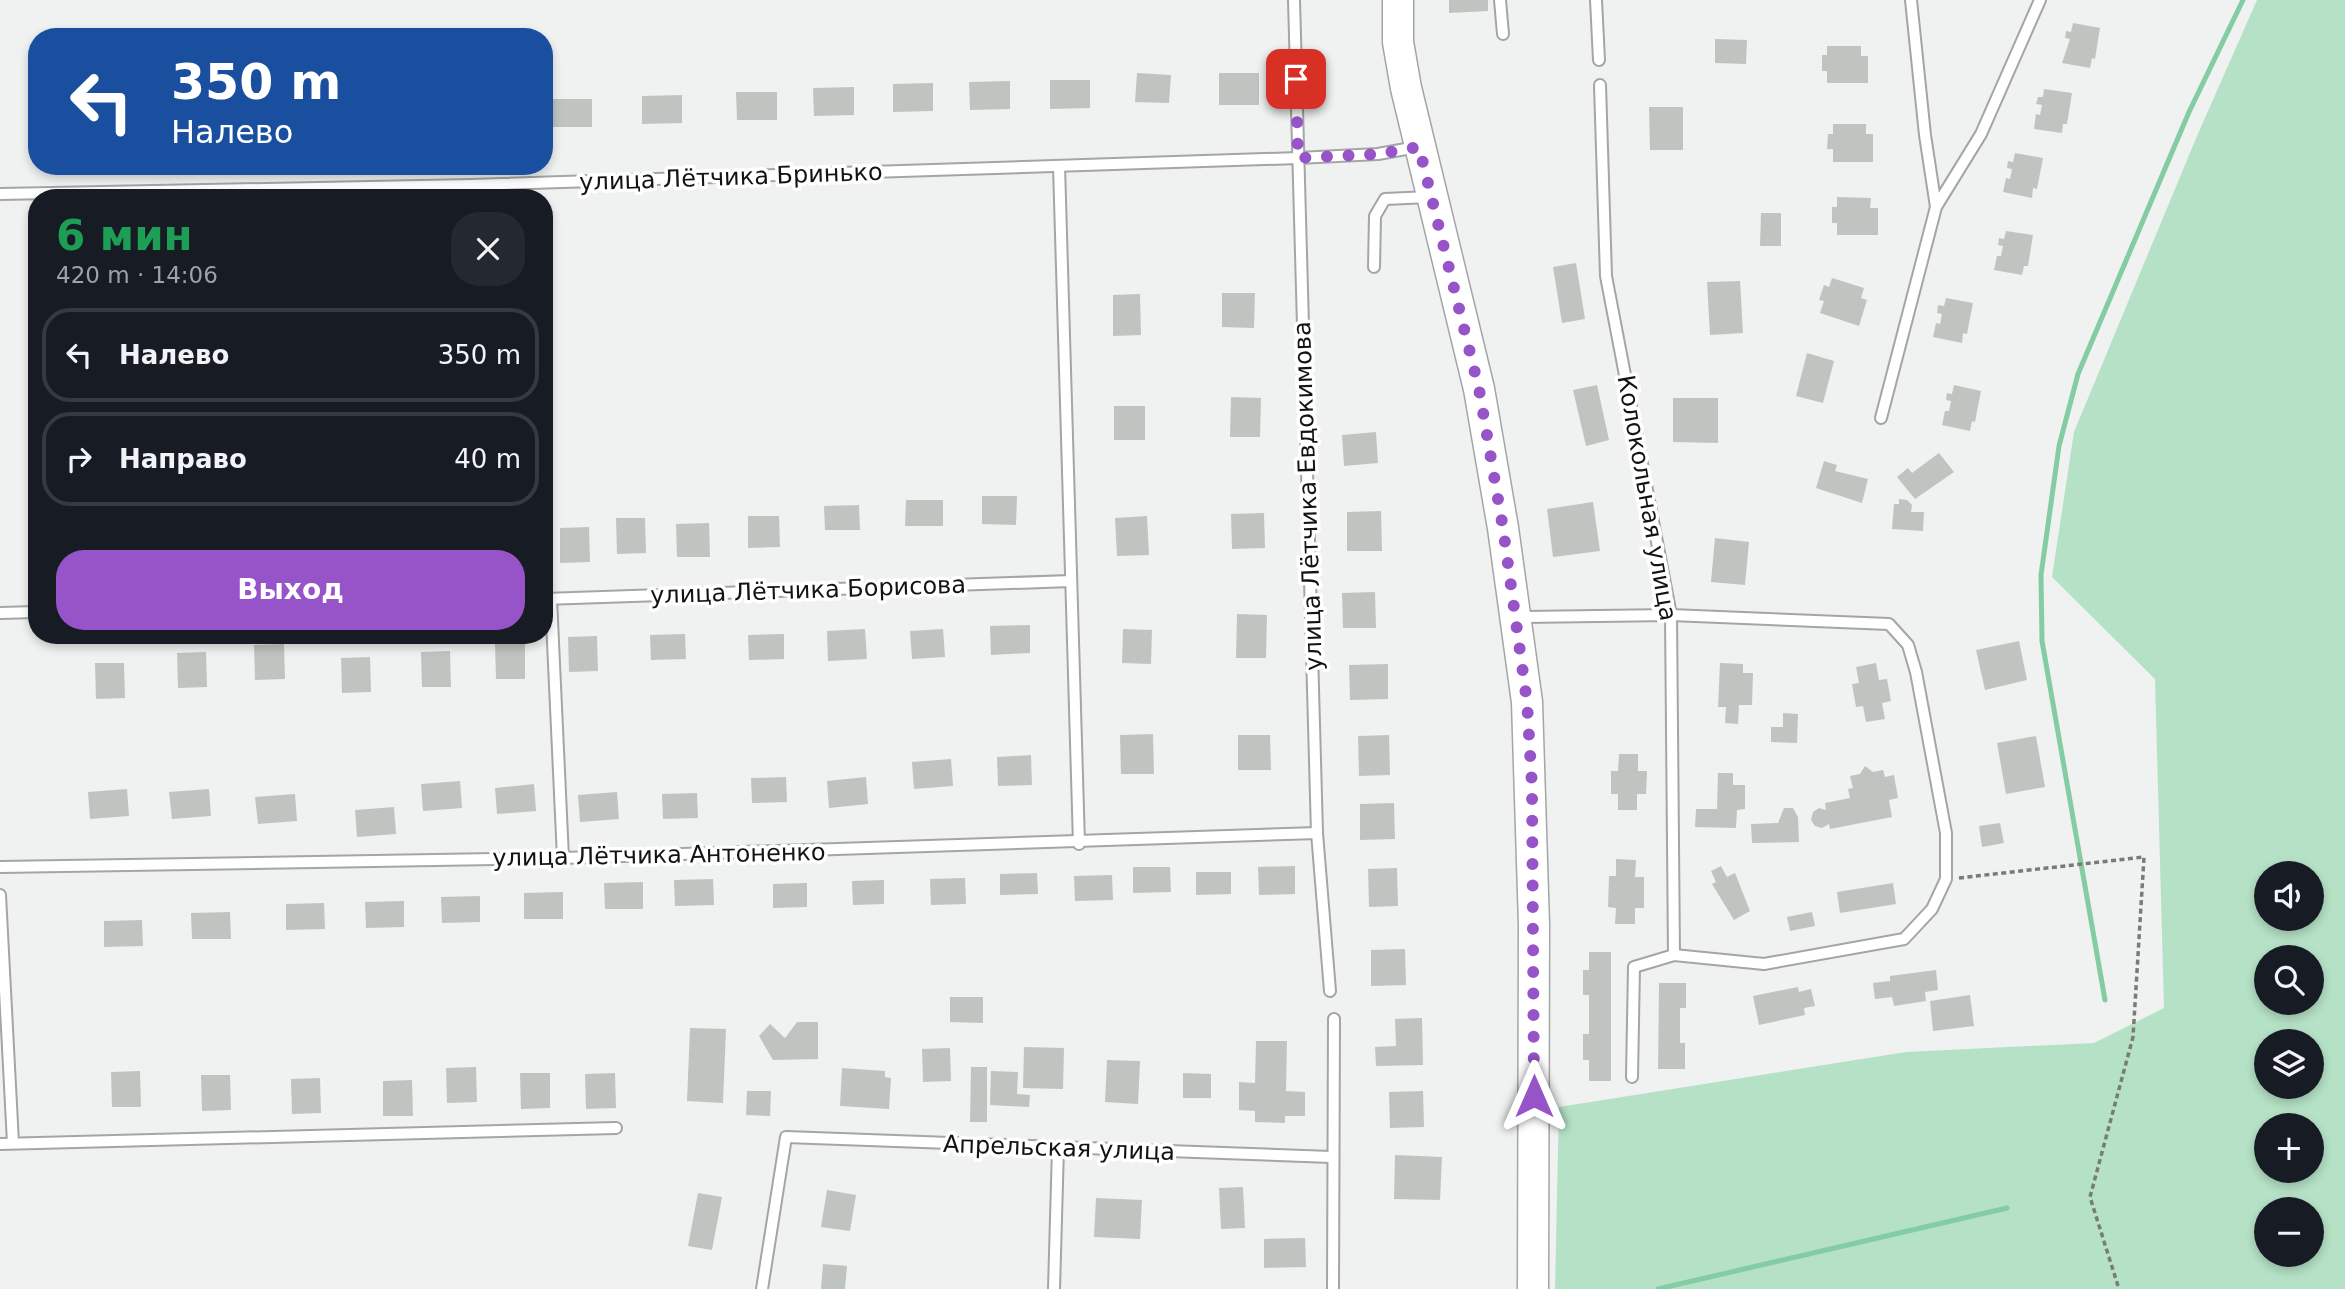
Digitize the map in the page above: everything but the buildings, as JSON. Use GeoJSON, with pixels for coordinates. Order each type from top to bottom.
{"type":"FeatureCollection","features":[{"type":"Feature","properties":{"kind":"street"},"geometry":{"type":"LineString","coordinates":[[1398,0],[1398,42],[1419,147],[1479,389],[1527,702],[1532,786],[1533,1289]]}},
{"type":"Feature","properties":{"kind":"lane","name":"улица Лётчика Евдокимова"},"geometry":{"type":"LineString","coordinates":[[1294,0],[1317,834],[1330,991]]}},
{"type":"Feature","properties":{"kind":"lane"},"geometry":{"type":"LineString","coordinates":[[1500,0],[1503,34]]}},
{"type":"Feature","properties":{"kind":"lane"},"geometry":{"type":"LineString","coordinates":[[1597,0],[1599,60]]}},
{"type":"Feature","properties":{"kind":"lane"},"geometry":{"type":"LineString","coordinates":[[1911,0],[1925,135],[1937,207]]}},
{"type":"Feature","properties":{"kind":"lane"},"geometry":{"type":"LineString","coordinates":[[1881,418],[1937,207],[1981,134],[2040,0]]}},
{"type":"Feature","properties":{"kind":"lane","name":"Колокольная улица"},"geometry":{"type":"LineString","coordinates":[[1600,85],[1606,276],[1671,615],[1674,955]]}},
{"type":"Feature","properties":{"kind":"lane","name":"улица Лётчика Бринько"},"geometry":{"type":"LineString","coordinates":[[269,189],[484,185],[1298,158],[1378,154],[1419,147]]}},
{"type":"Feature","properties":{"kind":"lane"},"geometry":{"type":"LineString","coordinates":[[1059,166],[1079,844]]}},
{"type":"Feature","properties":{"kind":"lane","name":"улица Лётчика Бринько"},"geometry":{"type":"LineString","coordinates":[[0,194],[28,193]]}},
{"type":"Feature","properties":{"kind":"lane"},"geometry":{"type":"LineString","coordinates":[[1374,267],[1375,216],[1385,200],[1432,197]]}},
{"type":"Feature","properties":{"kind":"lane","name":"улица Лётчика Борисова"},"geometry":{"type":"LineString","coordinates":[[553,599],[1071,581]]}},
{"type":"Feature","properties":{"kind":"lane"},"geometry":{"type":"LineString","coordinates":[[0,613],[28,612]]}},
{"type":"Feature","properties":{"kind":"lane"},"geometry":{"type":"LineString","coordinates":[[1516,617],[1671,615],[1889,624],[1908,645],[1916,672],[1946,833],[1946,879],[1932,909],[1904,939],[1764,964],[1674,955],[1634,967],[1632,1077]]}},
{"type":"Feature","properties":{"kind":"lane"},"geometry":{"type":"LineString","coordinates":[[551,644],[563,858]]}},
{"type":"Feature","properties":{"kind":"lane","name":"улица Лётчика Антоненко"},"geometry":{"type":"LineString","coordinates":[[0,867],[563,858],[1079,844],[1317,834]]}},
{"type":"Feature","properties":{"kind":"lane"},"geometry":{"type":"LineString","coordinates":[[0,895],[13,1143]]}},
{"type":"Feature","properties":{"kind":"lane"},"geometry":{"type":"LineString","coordinates":[[1333,1289],[1331,1157],[1334,1019]]}},
{"type":"Feature","properties":{"kind":"lane"},"geometry":{"type":"LineString","coordinates":[[0,1144],[307,1139],[616,1128]]}},
{"type":"Feature","properties":{"kind":"lane","name":"Апрельская улица"},"geometry":{"type":"LineString","coordinates":[[762,1289],[786,1137],[1331,1157]]}},
{"type":"Feature","properties":{"kind":"lane"},"geometry":{"type":"LineString","coordinates":[[1054,1289],[1058,1148]]}},
{"type":"Feature","properties":{"kind":"path"},"geometry":{"type":"LineString","coordinates":[[1946,879],[2144,857],[2133,1037],[2090,1197],[2119,1289]]}},
{"type":"Feature","properties":{"kind":"green space"},"geometry":{"type":"Polygon","coordinates":[[[2257,0],[2345,0],[2345,1289],[1555,1289],[1559,1107],[1906,1052],[2094,1043],[2164,1008],[2155,679],[2052,577],[2074,432],[2197,136],[2257,0]]]}},
{"type":"Feature","properties":{"kind":"waterway"},"geometry":{"type":"LineString","coordinates":[[2105,1000],[2042,641],[2041,575],[2059,446],[2078,374],[2189,112],[2243,0]]}},
{"type":"Feature","properties":{"kind":"waterway"},"geometry":{"type":"LineString","coordinates":[[1658,1289],[2007,1208]]}},
{"type":"Feature","properties":{"kind":"route"},"geometry":{"type":"LineString","coordinates":[[1296,79],[1298,158],[1378,154],[1419,147],[1479,389],[1503,528],[1527,702],[1532,786],[1534,1096]]}}]}
